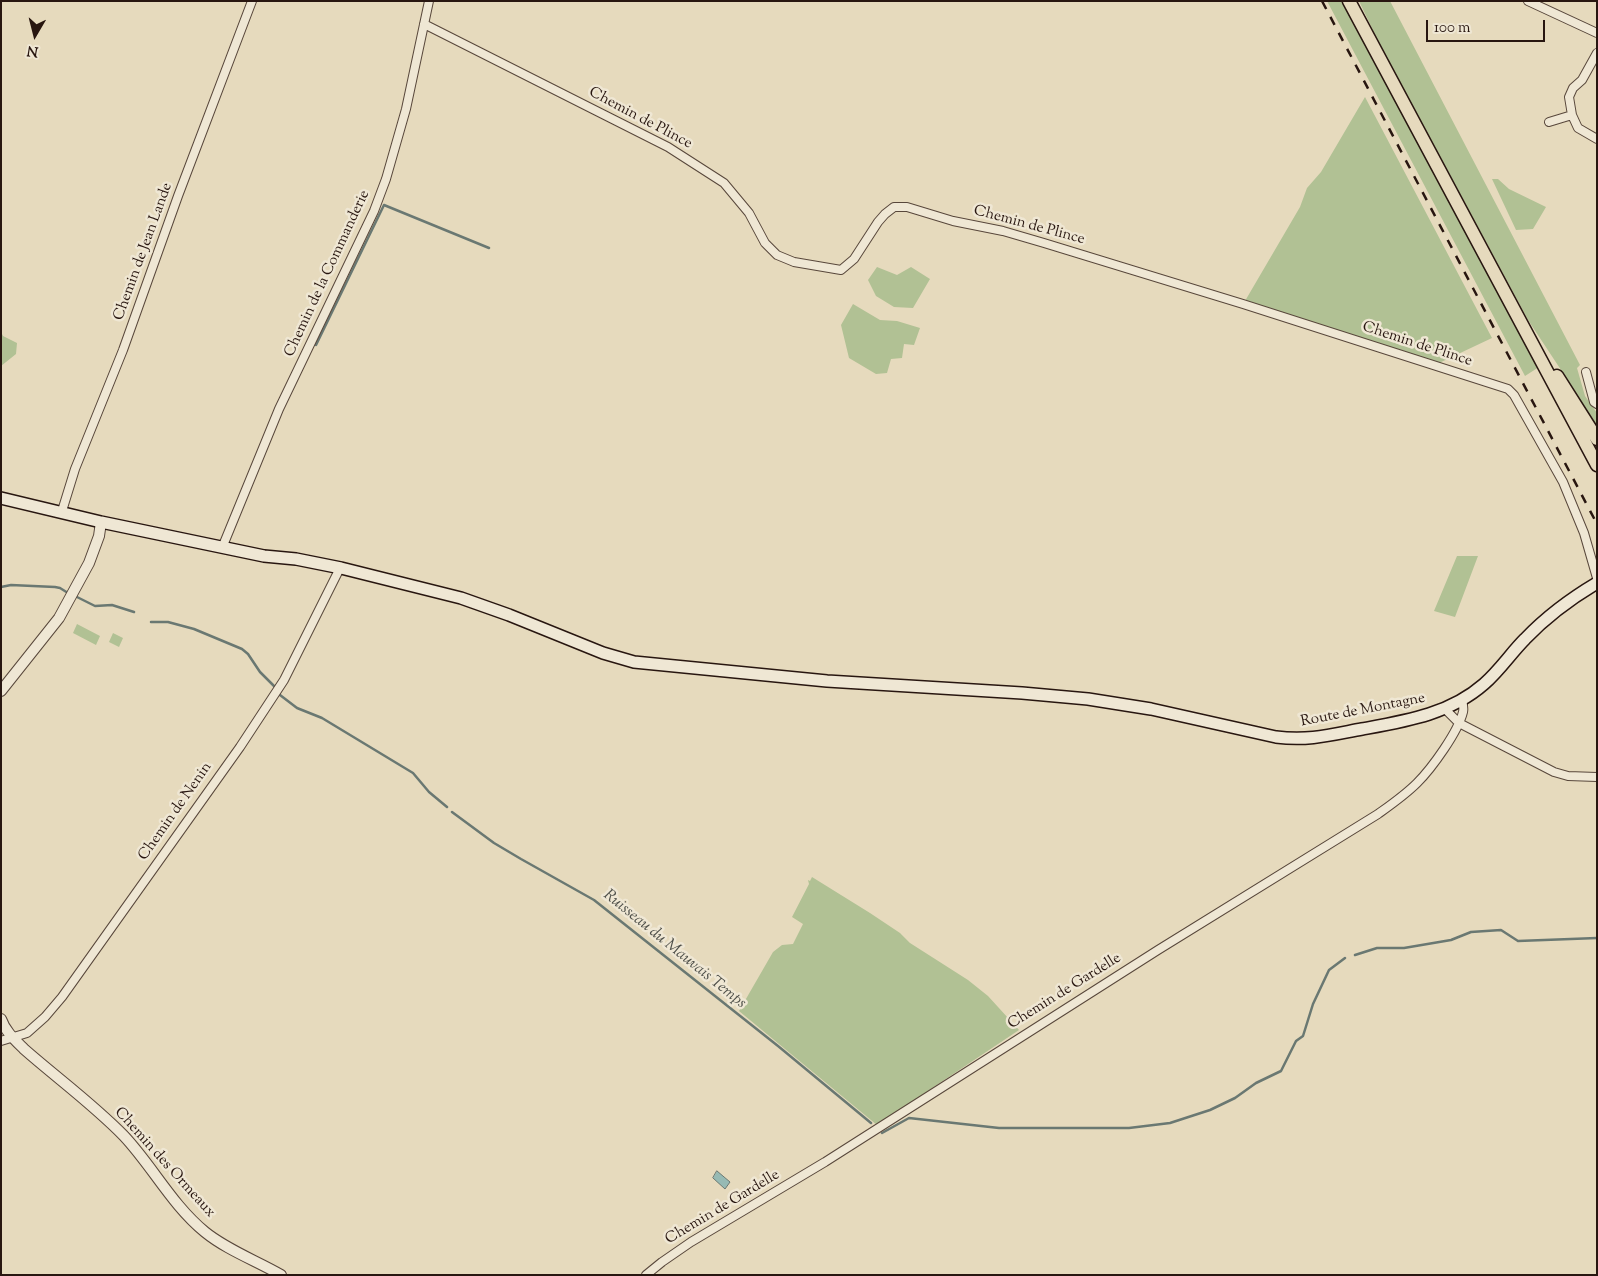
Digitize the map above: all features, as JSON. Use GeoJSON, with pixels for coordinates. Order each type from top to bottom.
{"type":"FeatureCollection","features":[{"type":"Feature","properties":{"kind":"main road"},"geometry":{"type":"LineString","coordinates":[[1349,1],[1597,465]]}},
{"type":"Feature","properties":{"kind":"main road"},"geometry":{"type":"LineString","coordinates":[[1504,291],[1597,439]]}},
{"type":"Feature","properties":{"kind":"main road","name":"Route de Montagne"},"geometry":{"type":"LineString","coordinates":[[1,498],[222,548],[264,556],[296,559],[340,568],[461,598],[603,653],[634,662],[854,684],[1022,693],[1088,699],[1151,709],[1276,736],[1311,739],[1399,722],[1445,709],[1462,700],[1485,683],[1545,619],[1569,600],[1597,583]]}},
{"type":"Feature","properties":{"kind":"street","name":"Chemin de Jean Lande"},"geometry":{"type":"LineString","coordinates":[[62,511],[75,468],[120,358],[178,196],[252,1]]}},
{"type":"Feature","properties":{"kind":"street","name":"Chemin de la Commanderie"},"geometry":{"type":"LineString","coordinates":[[222,548],[279,409],[374,212],[386,179],[406,109],[429,1]]}},
{"type":"Feature","properties":{"kind":"street"},"geometry":{"type":"LineString","coordinates":[[1528,1],[1597,33]]}},
{"type":"Feature","properties":{"kind":"street","name":"Chemin de Plince"},"geometry":{"type":"LineString","coordinates":[[424,24],[668,147],[724,184],[749,213],[765,243],[777,255],[794,262],[841,270],[854,259],[878,222],[886,214],[894,207],[907,208],[1044,243],[1234,301],[1506,388],[1514,395],[1562,482],[1584,533],[1597,578]]}},
{"type":"Feature","properties":{"kind":"street"},"geometry":{"type":"LineString","coordinates":[[1597,53],[1582,80],[1569,97],[1572,115],[1578,128],[1597,139]]}},
{"type":"Feature","properties":{"kind":"street"},"geometry":{"type":"LineString","coordinates":[[1549,122],[1572,115]]}},
{"type":"Feature","properties":{"kind":"street"},"geometry":{"type":"LineString","coordinates":[[1586,372],[1594,402],[1597,404]]}},
{"type":"Feature","properties":{"kind":"street"},"geometry":{"type":"LineString","coordinates":[[1,691],[59,618],[88,563],[99,536],[101,522]]}},
{"type":"Feature","properties":{"kind":"street","name":"Chemin de Nenin"},"geometry":{"type":"LineString","coordinates":[[1,1041],[27,1033],[45,1017],[62,997],[240,746],[284,680],[340,568]]}},
{"type":"Feature","properties":{"kind":"street","name":"Chemin de Gardelle"},"geometry":{"type":"LineString","coordinates":[[646,1275],[691,1242],[826,1162],[1158,950],[1378,814],[1400,798],[1437,759],[1459,723],[1463,711],[1462,700]]}},
{"type":"Feature","properties":{"kind":"street"},"geometry":{"type":"LineString","coordinates":[[1445,709],[1459,723],[1554,772],[1568,776],[1597,777]]}},
{"type":"Feature","properties":{"kind":"street","name":"Chemin des Ormeaux"},"geometry":{"type":"LineString","coordinates":[[1,1019],[12,1038],[125,1137],[144,1158],[173,1199],[195,1223],[222,1243],[281,1275]]}},
{"type":"Feature","properties":{"kind":"green space"},"geometry":{"type":"Polygon","coordinates":[[[1327,1],[1345,1],[1539,367],[1525,376],[1327,1]]]}},
{"type":"Feature","properties":{"kind":"green space"},"geometry":{"type":"Polygon","coordinates":[[[1359,1],[1390,1],[1580,365],[1577,368],[1585,396],[1597,413],[1597,433],[1562,378],[1565,376],[1528,320],[1378,41],[1359,1]]]}},
{"type":"Feature","properties":{"kind":"green space"},"geometry":{"type":"Polygon","coordinates":[[[1365,97],[1492,338],[1439,363],[1245,301],[1300,207],[1307,188],[1321,172],[1365,97]]]}},
{"type":"Feature","properties":{"kind":"green space"},"geometry":{"type":"Polygon","coordinates":[[[1492,179],[1498,179],[1509,189],[1546,207],[1533,229],[1516,230],[1492,179]]]}},
{"type":"Feature","properties":{"kind":"green space"},"geometry":{"type":"Polygon","coordinates":[[[877,267],[897,275],[911,267],[930,279],[913,308],[894,307],[876,296],[868,280],[877,267]]]}},
{"type":"Feature","properties":{"kind":"green space"},"geometry":{"type":"Polygon","coordinates":[[[853,304],[880,320],[897,321],[920,328],[914,345],[904,344],[902,358],[891,359],[887,373],[876,374],[849,358],[841,325],[853,304]]]}},
{"type":"Feature","properties":{"kind":"green space"},"geometry":{"type":"Polygon","coordinates":[[[1,332],[3,336],[17,343],[16,354],[1,366],[1,332]]]}},
{"type":"Feature","properties":{"kind":"green space"},"geometry":{"type":"Polygon","coordinates":[[[1457,556],[1478,556],[1455,617],[1434,611],[1457,556]]]}},
{"type":"Feature","properties":{"kind":"green space"},"geometry":{"type":"Polygon","coordinates":[[[77,624],[100,636],[96,645],[73,633],[77,624]]]}},
{"type":"Feature","properties":{"kind":"green space"},"geometry":{"type":"Polygon","coordinates":[[[113,633],[123,638],[119,647],[109,642],[113,633]]]}},
{"type":"Feature","properties":{"kind":"green space"},"geometry":{"type":"Polygon","coordinates":[[[812,877],[870,913],[900,933],[910,943],[968,980],[988,996],[1019,1030],[877,1125],[739,1011],[773,952],[782,945],[793,944],[803,924],[792,917],[809,884],[808,880],[810,881],[812,877]]]}},
{"type":"Feature","properties":{"kind":"water"},"geometry":{"type":"Polygon","coordinates":[[[717,1171],[730,1182],[725,1189],[713,1178],[717,1171]]]}},
{"type":"Feature","properties":{"kind":"waterway"},"geometry":{"type":"LineString","coordinates":[[316,345],[384,205],[489,248]]}},
{"type":"Feature","properties":{"kind":"waterway","name":"Ruisseau du Mauvais Temps"},"geometry":{"type":"LineString","coordinates":[[1,587],[11,585],[55,587],[68,593]]}},
{"type":"Feature","properties":{"kind":"waterway","name":"Ruisseau du Mauvais Temps"},"geometry":{"type":"LineString","coordinates":[[77,597],[95,606],[112,605],[134,612]]}},
{"type":"Feature","properties":{"kind":"waterway","name":"Ruisseau du Mauvais Temps"},"geometry":{"type":"LineString","coordinates":[[151,622],[168,622],[194,629],[242,649],[274,686]]}},
{"type":"Feature","properties":{"kind":"waterway","name":"Ruisseau du Mauvais Temps"},"geometry":{"type":"LineString","coordinates":[[280,695],[297,708],[322,718],[413,773],[429,792],[447,807]]}},
{"type":"Feature","properties":{"kind":"waterway","name":"Ruisseau du Mauvais Temps"},"geometry":{"type":"LineString","coordinates":[[452,812],[494,843],[594,900],[778,1046],[871,1123]]}},
{"type":"Feature","properties":{"kind":"waterway","name":"Ruisseau du Mauvais Temps"},"geometry":{"type":"LineString","coordinates":[[1355,955],[1377,948],[1404,948],[1451,940],[1471,932],[1501,930],[1518,941],[1597,938]]}},
{"type":"Feature","properties":{"kind":"waterway","name":"Ruisseau du Mauvais Temps"},"geometry":{"type":"LineString","coordinates":[[882,1133],[909,1118],[999,1128],[1129,1128],[1170,1123],[1210,1110],[1235,1098],[1256,1083],[1281,1071],[1296,1041],[1303,1036],[1313,1004],[1329,970],[1345,958]]}},
{"type":"Feature","properties":{"kind":"railway"},"geometry":{"type":"LineString","coordinates":[[1322,1],[1597,524]]}}]}
